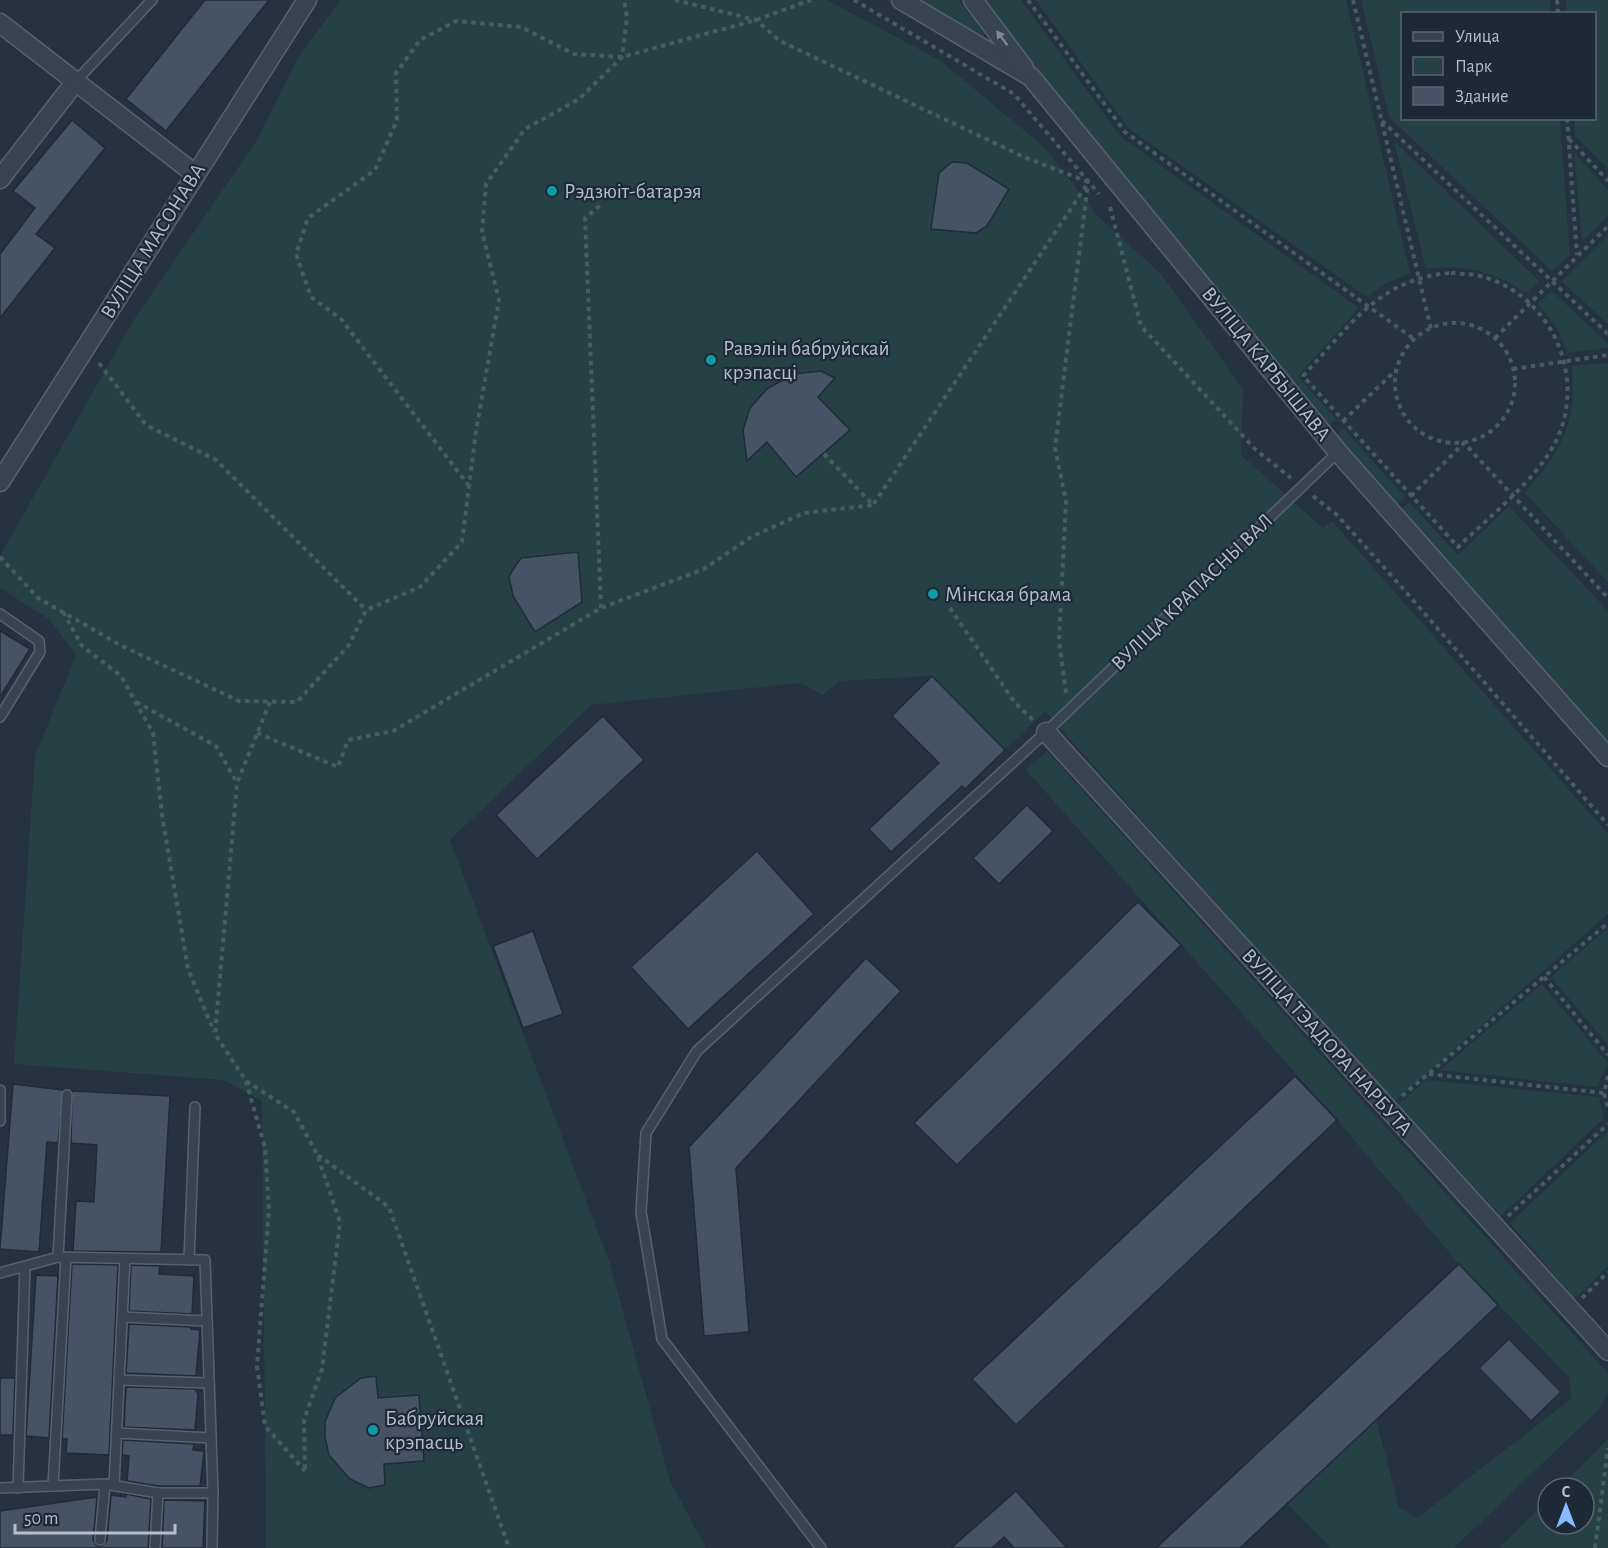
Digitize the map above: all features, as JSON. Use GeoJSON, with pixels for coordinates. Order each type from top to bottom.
{"type":"FeatureCollection","features":[{"type":"Feature","properties":{"kind":"street","name":"ВУЛІЦА МАСОНАВА"},"geometry":{"type":"LineString","coordinates":[[0,482],[307,0]]}},
{"type":"Feature","properties":{"kind":"street","name":"ВУЛІЦА КАРБЫШАВА"},"geometry":{"type":"LineString","coordinates":[[901,0],[1031,77],[1324,436],[1608,757]]}},
{"type":"Feature","properties":{"kind":"street"},"geometry":{"type":"LineString","coordinates":[[973,0],[1031,77]]}},
{"type":"Feature","properties":{"kind":"street"},"geometry":{"type":"LineString","coordinates":[[0,23],[195,174]]}},
{"type":"Feature","properties":{"kind":"street"},"geometry":{"type":"LineString","coordinates":[[0,179],[76,81]]}},
{"type":"Feature","properties":{"kind":"street","name":"ВУЛІЦА ТЭАДОРА НАРБУТА"},"geometry":{"type":"LineString","coordinates":[[1046,732],[1608,1352]]}},
{"type":"Feature","properties":{"kind":"lane"},"geometry":{"type":"LineString","coordinates":[[76,81],[152,0]]}},
{"type":"Feature","properties":{"kind":"lane","name":"ВУЛІЦА КРАПАСНЫ ВАЛ"},"geometry":{"type":"LineString","coordinates":[[821,1548],[662,1339],[641,1212],[646,1133],[698,1051],[1046,732],[1338,452]]}},
{"type":"Feature","properties":{"kind":"lane"},"geometry":{"type":"LineString","coordinates":[[0,614],[39,641],[40,652],[0,717]]}},
{"type":"Feature","properties":{"kind":"lane"},"geometry":{"type":"LineString","coordinates":[[0,1090],[0,1120]]}},
{"type":"Feature","properties":{"kind":"lane"},"geometry":{"type":"LineString","coordinates":[[53,1486],[67,1095]]}},
{"type":"Feature","properties":{"kind":"lane"},"geometry":{"type":"LineString","coordinates":[[189,1260],[195,1107]]}},
{"type":"Feature","properties":{"kind":"lane"},"geometry":{"type":"LineString","coordinates":[[0,1273],[62,1258],[206,1260],[213,1493],[212,1548]]}},
{"type":"Feature","properties":{"kind":"lane"},"geometry":{"type":"LineString","coordinates":[[100,1540],[117,1433],[125,1259]]}},
{"type":"Feature","properties":{"kind":"lane"},"geometry":{"type":"LineString","coordinates":[[18,1488],[25,1266]]}},
{"type":"Feature","properties":{"kind":"lane"},"geometry":{"type":"LineString","coordinates":[[123,1317],[207,1321]]}},
{"type":"Feature","properties":{"kind":"lane"},"geometry":{"type":"LineString","coordinates":[[119,1380],[209,1383]]}},
{"type":"Feature","properties":{"kind":"lane"},"geometry":{"type":"LineString","coordinates":[[117,1433],[211,1438]]}},
{"type":"Feature","properties":{"kind":"lane"},"geometry":{"type":"LineString","coordinates":[[0,1488],[109,1485],[158,1493],[213,1493]]}},
{"type":"Feature","properties":{"kind":"lane"},"geometry":{"type":"LineString","coordinates":[[155,1548],[158,1493]]}},
{"type":"Feature","properties":{"kind":"path"},"geometry":{"type":"LineString","coordinates":[[0,557],[38,598],[122,646],[239,701],[297,702],[349,645],[366,610],[420,587],[462,542],[499,300],[482,232],[486,184],[525,129],[579,99],[622,57],[627,17],[624,0]]}},
{"type":"Feature","properties":{"kind":"path"},"geometry":{"type":"LineString","coordinates":[[675,0],[756,20],[780,41],[1024,157],[1089,182]]}},
{"type":"Feature","properties":{"kind":"path"},"geometry":{"type":"LineString","coordinates":[[469,486],[341,320],[311,297],[296,254],[308,218],[375,170],[397,120],[396,73],[420,40],[456,21],[521,27],[574,54],[622,57],[756,20],[811,0]]}},
{"type":"Feature","properties":{"kind":"path"},"geometry":{"type":"LineString","coordinates":[[854,0],[1014,94],[1111,208],[1141,326],[1256,450],[1336,515],[1608,825]]}},
{"type":"Feature","properties":{"kind":"path"},"geometry":{"type":"LineString","coordinates":[[1028,0],[1125,132],[1414,339]]}},
{"type":"Feature","properties":{"kind":"path"},"geometry":{"type":"LineString","coordinates":[[1353,0],[1431,329]]}},
{"type":"Feature","properties":{"kind":"path"},"geometry":{"type":"LineString","coordinates":[[1566,120],[1577,256]]}},
{"type":"Feature","properties":{"kind":"path"},"geometry":{"type":"LineString","coordinates":[[1382,121],[1608,334]]}},
{"type":"Feature","properties":{"kind":"path"},"geometry":{"type":"LineString","coordinates":[[1568,139],[1608,181]]}},
{"type":"Feature","properties":{"kind":"path"},"geometry":{"type":"LineString","coordinates":[[873,506],[1089,182]]}},
{"type":"Feature","properties":{"kind":"path"},"geometry":{"type":"LineString","coordinates":[[1068,710],[1059,640],[1066,501],[1054,448],[1089,182]]}},
{"type":"Feature","properties":{"kind":"path"},"geometry":{"type":"LineString","coordinates":[[601,608],[585,218],[603,203]]}},
{"type":"Feature","properties":{"kind":"path"},"geometry":{"type":"LineString","coordinates":[[1495,338],[1608,226]]}},
{"type":"Feature","properties":{"kind":"path"},"geometry":{"type":"LineString","coordinates":[[1451,273],[1487,278],[1504,285],[1530,303],[1555,337],[1564,361],[1568,390],[1562,426],[1546,459],[1458,547],[1303,376],[1368,307],[1382,295],[1418,277],[1451,273]]}},
{"type":"Feature","properties":{"kind":"path"},"geometry":{"type":"LineString","coordinates":[[1448,324],[1468,324],[1495,338],[1502,345],[1513,369],[1513,396],[1502,421],[1481,437],[1464,442],[1429,437],[1408,421],[1397,396],[1397,369],[1400,357],[1414,339],[1431,329],[1448,324]]}},
{"type":"Feature","properties":{"kind":"path"},"geometry":{"type":"LineString","coordinates":[[86,346],[146,425],[216,460],[366,610]]}},
{"type":"Feature","properties":{"kind":"path"},"geometry":{"type":"LineString","coordinates":[[1513,369],[1608,355]]}},
{"type":"Feature","properties":{"kind":"path"},"geometry":{"type":"LineString","coordinates":[[1324,436],[1397,369]]}},
{"type":"Feature","properties":{"kind":"path"},"geometry":{"type":"LineString","coordinates":[[1464,442],[1608,598]]}},
{"type":"Feature","properties":{"kind":"path"},"geometry":{"type":"LineString","coordinates":[[1391,512],[1464,442]]}},
{"type":"Feature","properties":{"kind":"path"},"geometry":{"type":"LineString","coordinates":[[824,454],[873,506]]}},
{"type":"Feature","properties":{"kind":"path"},"geometry":{"type":"LineString","coordinates":[[257,733],[338,767],[348,740],[393,731],[601,608],[704,569],[751,537],[804,513],[873,506]]}},
{"type":"Feature","properties":{"kind":"path"},"geometry":{"type":"LineString","coordinates":[[950,608],[1015,703],[1046,732]]}},
{"type":"Feature","properties":{"kind":"path"},"geometry":{"type":"LineString","coordinates":[[62,612],[82,646],[122,676],[153,733],[162,815],[188,969],[215,1034],[246,1081],[265,1148],[269,1209],[257,1366],[265,1426],[305,1472],[304,1420],[322,1369],[340,1222],[317,1154],[294,1112],[246,1081]]}},
{"type":"Feature","properties":{"kind":"path"},"geometry":{"type":"LineString","coordinates":[[136,701],[216,746],[237,783]]}},
{"type":"Feature","properties":{"kind":"path"},"geometry":{"type":"LineString","coordinates":[[215,1034],[237,783],[270,702]]}},
{"type":"Feature","properties":{"kind":"path"},"geometry":{"type":"LineString","coordinates":[[1393,1104],[1608,923]]}},
{"type":"Feature","properties":{"kind":"path"},"geometry":{"type":"LineString","coordinates":[[1544,977],[1608,1055]]}},
{"type":"Feature","properties":{"kind":"path"},"geometry":{"type":"LineString","coordinates":[[1428,1074],[1604,1093]]}},
{"type":"Feature","properties":{"kind":"path"},"geometry":{"type":"LineString","coordinates":[[1608,1076],[1604,1093],[1608,1108]]}},
{"type":"Feature","properties":{"kind":"path"},"geometry":{"type":"LineString","coordinates":[[1501,1223],[1608,1124]]}},
{"type":"Feature","properties":{"kind":"path"},"geometry":{"type":"LineString","coordinates":[[317,1154],[389,1207],[509,1548]]}},
{"type":"Feature","properties":{"kind":"path"},"geometry":{"type":"LineString","coordinates":[[1576,1304],[1608,1272]]}},
{"type":"Feature","properties":{"kind":"path"},"geometry":{"type":"LineString","coordinates":[[1595,1548],[1608,1448]]}},
{"type":"Feature","properties":{"kind":"green space"},"geometry":{"type":"Polygon","coordinates":[[[340,0],[827,0],[941,61],[1044,147],[1098,216],[1161,274],[1243,389],[1241,455],[1323,528],[1332,521],[1608,834],[1608,914],[1393,1103],[1045,711],[1005,750],[932,676],[839,681],[823,695],[800,683],[591,705],[450,840],[609,1261],[670,1481],[706,1548],[266,1548],[262,1101],[223,1080],[14,1064],[35,756],[76,655],[49,619],[0,588],[0,556],[133,321],[257,140],[298,58],[340,0]]]}},
{"type":"Feature","properties":{"kind":"green space"},"geometry":{"type":"Polygon","coordinates":[[[919,0],[958,0],[986,33],[980,40],[919,0]]]}},
{"type":"Feature","properties":{"kind":"green space"},"geometry":{"type":"Polygon","coordinates":[[[986,0],[1021,0],[1121,137],[1359,308],[1298,376],[1336,419],[1326,429],[1038,73],[986,0]]]}},
{"type":"Feature","properties":{"kind":"green space"},"geometry":{"type":"Polygon","coordinates":[[[1036,0],[1346,0],[1410,273],[1383,285],[1367,297],[1128,128],[1036,0]]]}},
{"type":"Feature","properties":{"kind":"green space"},"geometry":{"type":"Polygon","coordinates":[[[1361,0],[1550,0],[1551,12],[1401,12],[1401,120],[1560,120],[1570,255],[1552,271],[1389,117],[1361,0]]]}},
{"type":"Feature","properties":{"kind":"green space"},"geometry":{"type":"Polygon","coordinates":[[[1566,0],[1608,0],[1608,169],[1575,136],[1574,120],[1596,120],[1596,12],[1567,12],[1566,0]]]}},
{"type":"Feature","properties":{"kind":"green space"},"geometry":{"type":"Polygon","coordinates":[[[1394,141],[1539,281],[1526,293],[1502,280],[1478,271],[1453,268],[1426,269],[1394,141]]]}},
{"type":"Feature","properties":{"kind":"green space"},"geometry":{"type":"Polygon","coordinates":[[[1574,152],[1608,190],[1608,215],[1582,242],[1574,152]]]}},
{"type":"Feature","properties":{"kind":"green space"},"geometry":{"type":"Polygon","coordinates":[[[1608,235],[1608,324],[1562,281],[1608,235]]]}},
{"type":"Feature","properties":{"kind":"green space"},"geometry":{"type":"Polygon","coordinates":[[[1552,291],[1608,344],[1608,348],[1567,353],[1558,330],[1538,304],[1552,291]]]}},
{"type":"Feature","properties":{"kind":"green space"},"geometry":{"type":"Polygon","coordinates":[[[1608,363],[1608,582],[1525,493],[1549,463],[1564,436],[1572,405],[1572,366],[1608,363]]]}},
{"type":"Feature","properties":{"kind":"green space"},"geometry":{"type":"Polygon","coordinates":[[[1344,429],[1405,497],[1393,508],[1334,437],[1344,429]]]}},
{"type":"Feature","properties":{"kind":"green space"},"geometry":{"type":"Polygon","coordinates":[[[1409,502],[1458,555],[1509,506],[1608,611],[1608,747],[1398,513],[1409,502]]]}},
{"type":"Feature","properties":{"kind":"green space"},"geometry":{"type":"Polygon","coordinates":[[[1047,751],[1608,1373],[1608,1391],[1599,1409],[1454,1548],[1331,1548],[1287,1504],[1376,1420],[1399,1507],[1417,1518],[1571,1399],[1569,1377],[1459,1264],[1337,1120],[1026,770],[1047,751]]]}},
{"type":"Feature","properties":{"kind":"green space"},"geometry":{"type":"Polygon","coordinates":[[[1608,928],[1608,1045],[1551,977],[1608,928]]]}},
{"type":"Feature","properties":{"kind":"green space"},"geometry":{"type":"Polygon","coordinates":[[[1542,984],[1608,1063],[1597,1087],[1440,1070],[1542,984]]]}},
{"type":"Feature","properties":{"kind":"green space"},"geometry":{"type":"Polygon","coordinates":[[[1426,1080],[1599,1097],[1604,1118],[1501,1216],[1398,1104],[1426,1080]]]}},
{"type":"Feature","properties":{"kind":"green space"},"geometry":{"type":"Polygon","coordinates":[[[1608,1131],[1608,1266],[1575,1299],[1510,1223],[1608,1131]]]}},
{"type":"Feature","properties":{"kind":"green space"},"geometry":{"type":"Polygon","coordinates":[[[1608,1439],[1608,1548],[1499,1548],[1536,1511],[1536,1536],[1596,1536],[1596,1476],[1571,1476],[1608,1439]]]}},
{"type":"Feature","properties":{"kind":"building"},"geometry":{"type":"Polygon","coordinates":[[[205,0],[269,0],[166,131],[126,99],[205,0]]]}},
{"type":"Feature","properties":{"kind":"building"},"geometry":{"type":"Polygon","coordinates":[[[72,120],[105,148],[36,234],[55,248],[0,318],[0,254],[35,208],[13,191],[72,120]]]}},
{"type":"Feature","properties":{"kind":"building"},"geometry":{"type":"Polygon","coordinates":[[[952,162],[967,163],[1009,189],[987,226],[976,233],[931,229],[939,173],[952,162]]]}},
{"type":"Feature","properties":{"kind":"building"},"geometry":{"type":"Polygon","coordinates":[[[821,371],[835,378],[818,397],[850,430],[796,477],[767,442],[747,461],[743,430],[750,408],[767,389],[793,374],[821,371]]]}},
{"type":"Feature","properties":{"kind":"building"},"geometry":{"type":"Polygon","coordinates":[[[578,552],[582,602],[535,632],[513,596],[509,577],[521,558],[578,552]]]}},
{"type":"Feature","properties":{"kind":"building"},"geometry":{"type":"Polygon","coordinates":[[[0,631],[30,649],[0,697],[0,631]]]}},
{"type":"Feature","properties":{"kind":"building"},"geometry":{"type":"Polygon","coordinates":[[[932,676],[1005,750],[965,789],[962,786],[891,852],[869,829],[939,763],[892,716],[932,676]]]}},
{"type":"Feature","properties":{"kind":"building"},"geometry":{"type":"Polygon","coordinates":[[[603,716],[644,760],[537,859],[496,815],[603,716]]]}},
{"type":"Feature","properties":{"kind":"building"},"geometry":{"type":"Polygon","coordinates":[[[1027,805],[1053,831],[999,884],[973,858],[1027,805]]]}},
{"type":"Feature","properties":{"kind":"building"},"geometry":{"type":"Polygon","coordinates":[[[757,851],[814,914],[688,1029],[631,967],[757,851]]]}},
{"type":"Feature","properties":{"kind":"building"},"geometry":{"type":"Polygon","coordinates":[[[1138,902],[1181,945],[957,1165],[914,1123],[1138,902]]]}},
{"type":"Feature","properties":{"kind":"building"},"geometry":{"type":"Polygon","coordinates":[[[533,931],[563,1014],[523,1028],[493,946],[533,931]]]}},
{"type":"Feature","properties":{"kind":"building"},"geometry":{"type":"Polygon","coordinates":[[[866,958],[901,991],[736,1168],[749,1332],[704,1336],[689,1147],[866,958]]]}},
{"type":"Feature","properties":{"kind":"building"},"geometry":{"type":"Polygon","coordinates":[[[1295,1076],[1337,1120],[1016,1425],[972,1379],[1295,1076]]]}},
{"type":"Feature","properties":{"kind":"building"},"geometry":{"type":"Polygon","coordinates":[[[13,1084],[63,1090],[58,1143],[47,1142],[39,1252],[0,1249],[13,1084]]]}},
{"type":"Feature","properties":{"kind":"building"},"geometry":{"type":"Polygon","coordinates":[[[72,1091],[170,1096],[161,1252],[73,1251],[76,1201],[94,1202],[97,1145],[71,1143],[72,1091]]]}},
{"type":"Feature","properties":{"kind":"building"},"geometry":{"type":"Polygon","coordinates":[[[72,1264],[118,1265],[109,1455],[66,1453],[67,1439],[62,1439],[72,1264]]]}},
{"type":"Feature","properties":{"kind":"building"},"geometry":{"type":"Polygon","coordinates":[[[1459,1264],[1498,1305],[1240,1548],[1156,1548],[1459,1264]]]}},
{"type":"Feature","properties":{"kind":"building"},"geometry":{"type":"Polygon","coordinates":[[[131,1265],[160,1266],[159,1274],[194,1276],[192,1314],[129,1311],[131,1265]]]}},
{"type":"Feature","properties":{"kind":"building"},"geometry":{"type":"Polygon","coordinates":[[[36,1275],[58,1276],[49,1438],[26,1436],[36,1275]]]}},
{"type":"Feature","properties":{"kind":"building"},"geometry":{"type":"Polygon","coordinates":[[[129,1324],[191,1327],[191,1329],[200,1330],[196,1376],[126,1373],[129,1324]]]}},
{"type":"Feature","properties":{"kind":"building"},"geometry":{"type":"Polygon","coordinates":[[[1509,1339],[1561,1392],[1531,1421],[1479,1368],[1509,1339]]]}},
{"type":"Feature","properties":{"kind":"building"},"geometry":{"type":"Polygon","coordinates":[[[376,1376],[378,1398],[419,1395],[424,1461],[384,1464],[385,1485],[369,1488],[350,1479],[329,1455],[325,1437],[325,1422],[335,1398],[361,1378],[376,1376]]]}},
{"type":"Feature","properties":{"kind":"building"},"geometry":{"type":"Polygon","coordinates":[[[0,1378],[15,1378],[13,1435],[0,1435],[0,1378]]]}},
{"type":"Feature","properties":{"kind":"building"},"geometry":{"type":"Polygon","coordinates":[[[126,1387],[195,1389],[198,1394],[195,1430],[124,1427],[126,1387]]]}},
{"type":"Feature","properties":{"kind":"building"},"geometry":{"type":"Polygon","coordinates":[[[123,1440],[194,1444],[193,1450],[204,1451],[200,1486],[159,1486],[127,1481],[129,1456],[122,1455],[123,1440]]]}},
{"type":"Feature","properties":{"kind":"building"},"geometry":{"type":"Polygon","coordinates":[[[1016,1491],[1067,1548],[1014,1548],[1004,1537],[992,1548],[951,1548],[1016,1491]]]}},
{"type":"Feature","properties":{"kind":"building"},"geometry":{"type":"Polygon","coordinates":[[[126,1494],[151,1499],[148,1548],[0,1548],[0,1511],[97,1497],[93,1540],[97,1546],[102,1546],[107,1541],[111,1495],[126,1497],[126,1494]]]}},
{"type":"Feature","properties":{"kind":"building"},"geometry":{"type":"Polygon","coordinates":[[[164,1500],[205,1501],[203,1548],[162,1548],[164,1500]]]}},
{"type":"Feature","properties":{"kind":"place","name":"Рэдзюіт-батарэя"},"geometry":{"type":"Point","coordinates":[552,191]}},
{"type":"Feature","properties":{"kind":"place","name":"Равэлін бабруйскай крэпасці"},"geometry":{"type":"Point","coordinates":[711,360]}},
{"type":"Feature","properties":{"kind":"place","name":"Мінская брама"},"geometry":{"type":"Point","coordinates":[933,594]}},
{"type":"Feature","properties":{"kind":"place","name":"Бабруйская крэпасць"},"geometry":{"type":"Point","coordinates":[373,1430]}}]}
